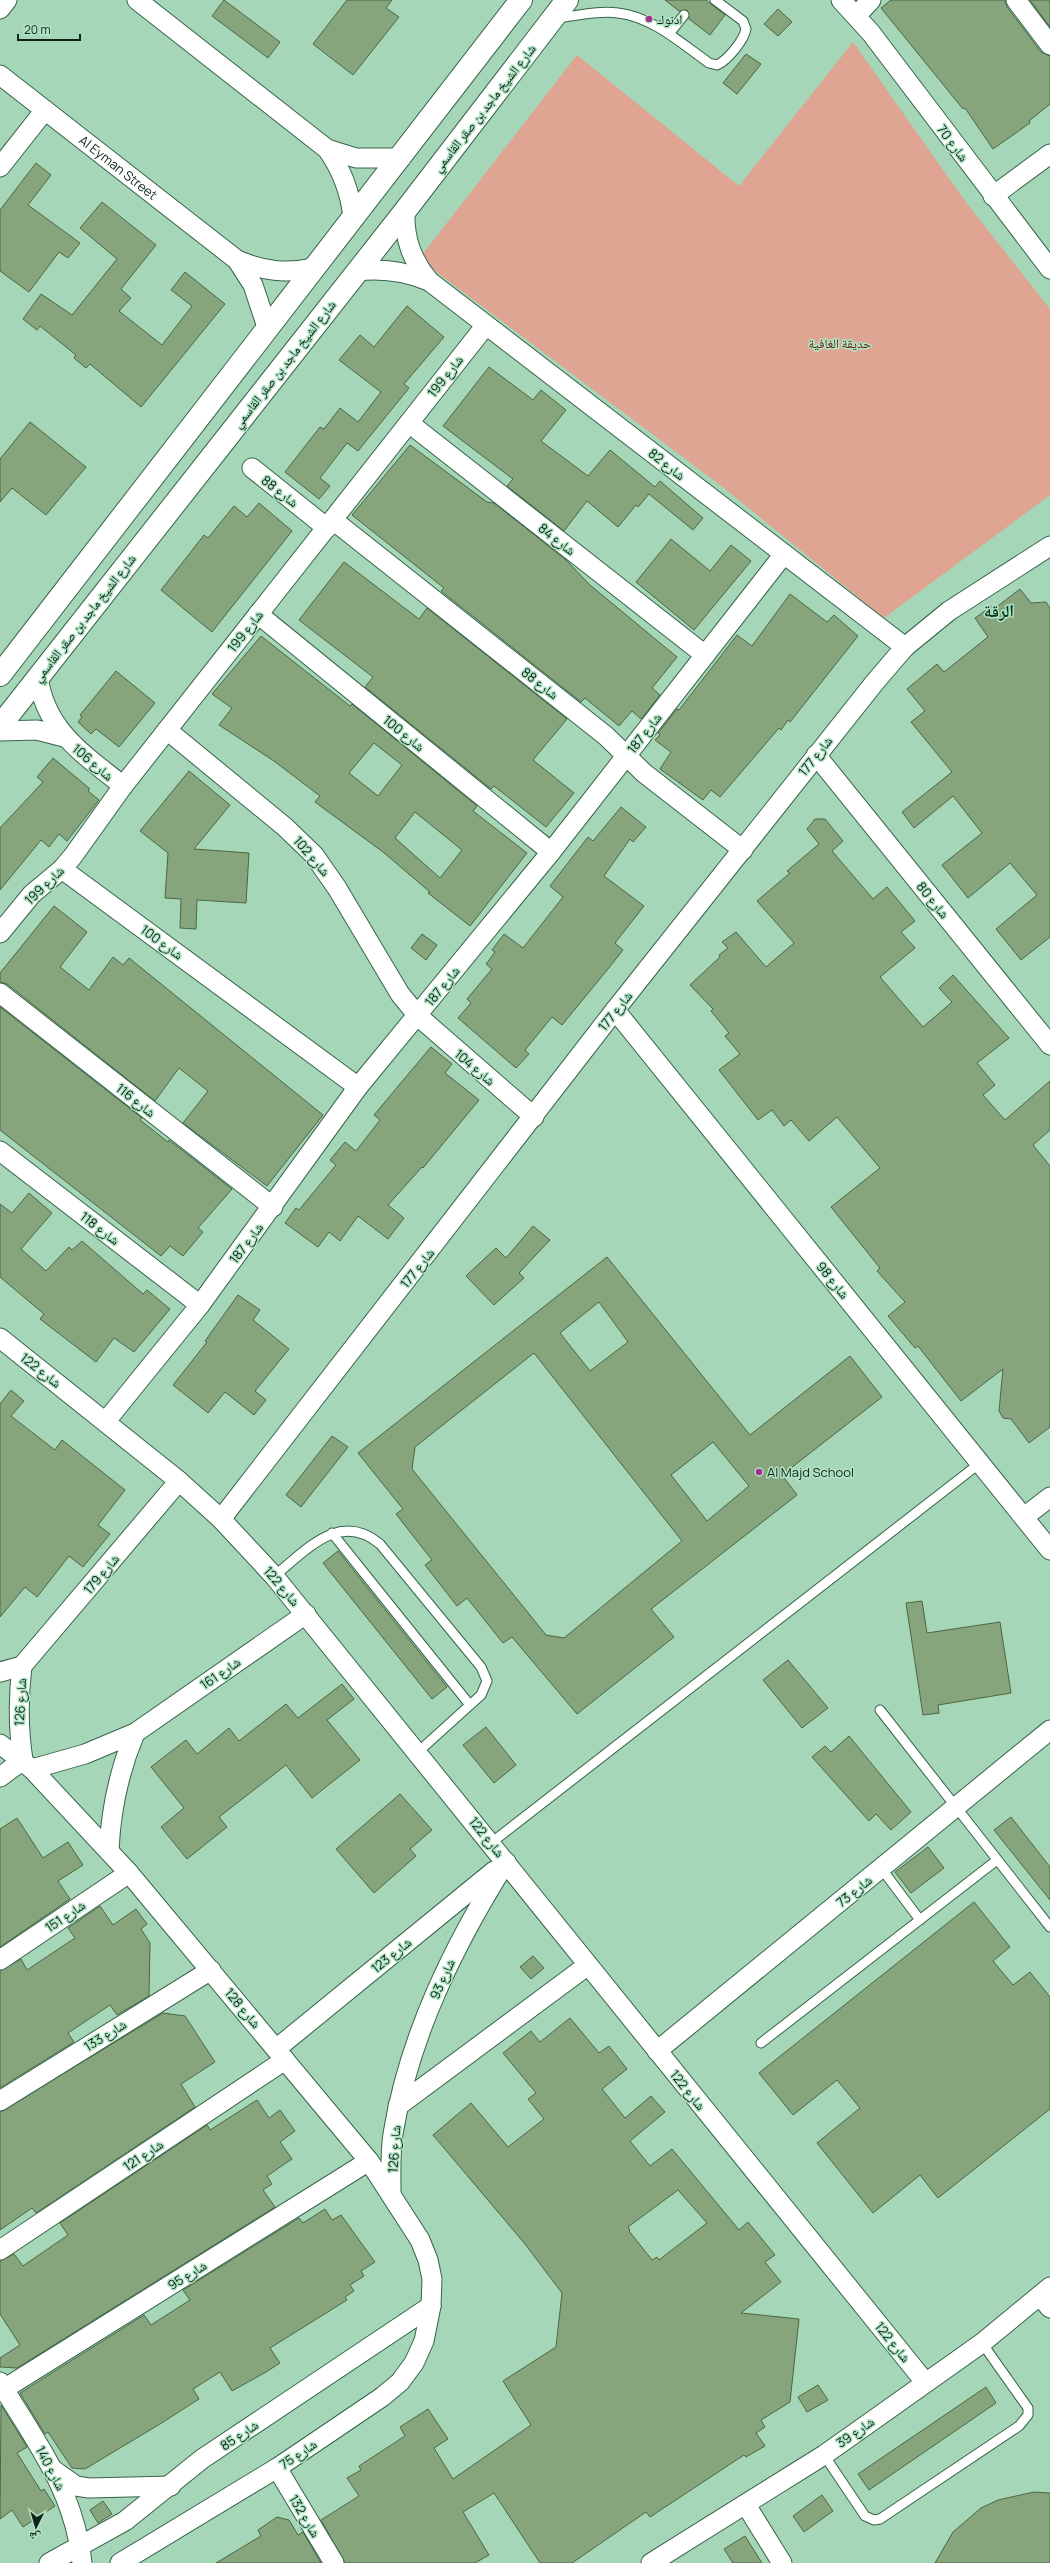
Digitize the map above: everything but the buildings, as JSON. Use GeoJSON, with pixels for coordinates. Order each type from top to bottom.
{"type":"FeatureCollection","features":[{"type":"Feature","properties":{"kind":"street"},"geometry":{"type":"LineString","coordinates":[[0,9],[7,0]]}},
{"type":"Feature","properties":{"kind":"street"},"geometry":{"type":"LineString","coordinates":[[137,0],[327,149],[343,174],[352,202],[354,217]]}},
{"type":"Feature","properties":{"kind":"street"},"geometry":{"type":"LineString","coordinates":[[0,675],[267,327],[401,158],[521,0]]}},
{"type":"Feature","properties":{"kind":"street","name":"شارع الشيخ ماجد بن صقر القاسمي"},"geometry":{"type":"LineString","coordinates":[[0,726],[405,211],[567,0]]}},
{"type":"Feature","properties":{"kind":"street","name":"شارع 70"},"geometry":{"type":"LineString","coordinates":[[842,0],[857,15],[993,196],[1050,269]]}},
{"type":"Feature","properties":{"kind":"street"},"geometry":{"type":"LineString","coordinates":[[857,15],[871,0]]}},
{"type":"Feature","properties":{"kind":"street"},"geometry":{"type":"LineString","coordinates":[[1016,0],[1050,45]]}},
{"type":"Feature","properties":{"kind":"street","name":"Al Eyman Street"},"geometry":{"type":"LineString","coordinates":[[0,75],[237,260],[267,271],[298,272],[313,268]]}},
{"type":"Feature","properties":{"kind":"street"},"geometry":{"type":"LineString","coordinates":[[0,167],[45,110]]}},
{"type":"Feature","properties":{"kind":"street"},"geometry":{"type":"LineString","coordinates":[[327,149],[356,158],[401,158]]}},
{"type":"Feature","properties":{"kind":"street"},"geometry":{"type":"LineString","coordinates":[[993,196],[1050,154]]}},
{"type":"Feature","properties":{"kind":"street","name":"شارع 82"},"geometry":{"type":"LineString","coordinates":[[405,211],[404,227],[412,256],[429,281],[906,647]]}},
{"type":"Feature","properties":{"kind":"street","name":"Al Eyman Street"},"geometry":{"type":"LineString","coordinates":[[237,260],[253,285],[267,327]]}},
{"type":"Feature","properties":{"kind":"street","name":"شارع 82"},"geometry":{"type":"LineString","coordinates":[[358,271],[372,270],[402,272],[429,281]]}},
{"type":"Feature","properties":{"kind":"street","name":"شارع 199"},"geometry":{"type":"LineString","coordinates":[[0,933],[32,894],[62,869],[123,786],[486,325]]}},
{"type":"Feature","properties":{"kind":"street","name":"شارع 84"},"geometry":{"type":"LineString","coordinates":[[409,423],[705,655]]}},
{"type":"Feature","properties":{"kind":"street","name":"شارع 88"},"geometry":{"type":"LineString","coordinates":[[252,468],[330,524],[606,736],[626,757],[743,850]]}},
{"type":"Feature","properties":{"kind":"street","name":"شارع 177"},"geometry":{"type":"LineString","coordinates":[[222,1519],[534,1117],[615,1010],[743,850],[816,755],[906,647],[972,595],[1049,548]]}},
{"type":"Feature","properties":{"kind":"street","name":"شارع 187"},"geometry":{"type":"LineString","coordinates":[[106,1421],[200,1305],[273,1207],[358,1087],[418,1016],[551,852],[784,554]]}},
{"type":"Feature","properties":{"kind":"street","name":"شارع 100"},"geometry":{"type":"LineString","coordinates":[[258,614],[551,852]]}},
{"type":"Feature","properties":{"kind":"street","name":"شارع 106"},"geometry":{"type":"LineString","coordinates":[[38,676],[44,702],[64,737],[123,786]]}},
{"type":"Feature","properties":{"kind":"street","name":"شارع 106"},"geometry":{"type":"LineString","coordinates":[[0,731],[37,730],[64,737]]}},
{"type":"Feature","properties":{"kind":"street","name":"شارع 102"},"geometry":{"type":"LineString","coordinates":[[167,730],[284,826],[314,855],[334,882],[400,994],[418,1016]]}},
{"type":"Feature","properties":{"kind":"street","name":"شارع 80"},"geometry":{"type":"LineString","coordinates":[[816,755],[1050,1045]]}},
{"type":"Feature","properties":{"kind":"street","name":"شارع 100"},"geometry":{"type":"LineString","coordinates":[[62,869],[358,1087]]}},
{"type":"Feature","properties":{"kind":"street","name":"شارع 116"},"geometry":{"type":"LineString","coordinates":[[0,993],[273,1207]]}},
{"type":"Feature","properties":{"kind":"street","name":"شارع 98"},"geometry":{"type":"LineString","coordinates":[[615,1010],[1050,1550]]}},
{"type":"Feature","properties":{"kind":"street","name":"شارع 104"},"geometry":{"type":"LineString","coordinates":[[418,1016],[534,1117]]}},
{"type":"Feature","properties":{"kind":"street","name":"شارع 118"},"geometry":{"type":"LineString","coordinates":[[0,1152],[200,1305]]}},
{"type":"Feature","properties":{"kind":"street","name":"شارع 122"},"geometry":{"type":"LineString","coordinates":[[0,1338],[180,1481],[222,1519],[274,1576],[492,1843],[657,2052],[926,2382]]}},
{"type":"Feature","properties":{"kind":"street","name":"شارع 179"},"geometry":{"type":"LineString","coordinates":[[22,1666],[180,1481]]}},
{"type":"Feature","properties":{"kind":"street"},"geometry":{"type":"LineString","coordinates":[[1024,1518],[1050,1497]]}},
{"type":"Feature","properties":{"kind":"street","name":"شارع 161"},"geometry":{"type":"LineString","coordinates":[[27,1765],[85,1754],[135,1733],[306,1614]]}},
{"type":"Feature","properties":{"kind":"street","name":"شارع 126"},"geometry":{"type":"LineString","coordinates":[[0,1672],[22,1666],[18,1698],[18,1729],[27,1765]]}},
{"type":"Feature","properties":{"kind":"street","name":"شارع 73"},"geometry":{"type":"LineString","coordinates":[[657,2052],[1050,1730]]}},
{"type":"Feature","properties":{"kind":"street"},"geometry":{"type":"LineString","coordinates":[[109,1850],[116,1790],[123,1761],[135,1733]]}},
{"type":"Feature","properties":{"kind":"street","name":"شارع 128"},"geometry":{"type":"LineString","coordinates":[[0,1744],[27,1765],[129,1872],[369,2161],[391,2192],[428,2260],[432,2279],[431,2306]]}},
{"type":"Feature","properties":{"kind":"street"},"geometry":{"type":"LineString","coordinates":[[0,1777],[27,1765]]}},
{"type":"Feature","properties":{"kind":"street","name":"شارع 123"},"geometry":{"type":"LineString","coordinates":[[281,2054],[506,1862]]}},
{"type":"Feature","properties":{"kind":"street","name":"شارع 93"},"geometry":{"type":"LineString","coordinates":[[398,2106],[413,2054],[443,1976],[478,1907],[506,1862]]}},
{"type":"Feature","properties":{"kind":"street","name":"شارع 151"},"geometry":{"type":"LineString","coordinates":[[0,1960],[129,1872]]}},
{"type":"Feature","properties":{"kind":"street"},"geometry":{"type":"LineString","coordinates":[[398,2106],[588,1965]]}},
{"type":"Feature","properties":{"kind":"street","name":"شارع 133"},"geometry":{"type":"LineString","coordinates":[[0,2101],[211,1970]]}},
{"type":"Feature","properties":{"kind":"street","name":"شارع 121"},"geometry":{"type":"LineString","coordinates":[[0,2250],[281,2054]]}},
{"type":"Feature","properties":{"kind":"street","name":"شارع 126"},"geometry":{"type":"LineString","coordinates":[[391,2192],[392,2136],[398,2106]]}},
{"type":"Feature","properties":{"kind":"street","name":"شارع 95"},"geometry":{"type":"LineString","coordinates":[[2,2385],[369,2161]]}},
{"type":"Feature","properties":{"kind":"street","name":"شارع 39"},"geometry":{"type":"LineString","coordinates":[[651,2563],[824,2455],[1047,2297]]}},
{"type":"Feature","properties":{"kind":"street","name":"شارع 75"},"geometry":{"type":"LineString","coordinates":[[120,2563],[276,2468],[382,2397],[400,2382],[414,2363],[424,2341],[431,2306]]}},
{"type":"Feature","properties":{"kind":"street","name":"شارع 85"},"geometry":{"type":"LineString","coordinates":[[48,2563],[81,2555],[171,2486],[202,2459],[431,2306]]}},
{"type":"Feature","properties":{"kind":"street","name":"شارع 140"},"geometry":{"type":"LineString","coordinates":[[2,2385],[55,2471],[70,2508],[81,2555]]}},
{"type":"Feature","properties":{"kind":"street","name":"شارع 132"},"geometry":{"type":"LineString","coordinates":[[276,2468],[334,2563]]}},
{"type":"Feature","properties":{"kind":"street"},"geometry":{"type":"LineString","coordinates":[[55,2471],[76,2486],[89,2488],[171,2486]]}},
{"type":"Feature","properties":{"kind":"street"},"geometry":{"type":"LineString","coordinates":[[746,2505],[782,2563]]}},
{"type":"Feature","properties":{"kind":"lane"},"geometry":{"type":"LineString","coordinates":[[553,18],[618,12],[642,20],[669,34],[709,63],[721,63],[744,36],[746,29],[743,21],[715,0]]}},
{"type":"Feature","properties":{"kind":"lane"},"geometry":{"type":"LineString","coordinates":[[669,34],[684,15]]}},
{"type":"Feature","properties":{"kind":"lane"},"geometry":{"type":"LineString","coordinates":[[492,1843],[980,1463]]}},
{"type":"Feature","properties":{"kind":"lane"},"geometry":{"type":"LineString","coordinates":[[274,1576],[332,1533],[344,1530],[358,1531],[370,1536],[380,1544],[481,1667],[487,1681],[485,1688],[470,1705],[418,1752]]}},
{"type":"Feature","properties":{"kind":"lane"},"geometry":{"type":"LineString","coordinates":[[332,1533],[470,1705]]}},
{"type":"Feature","properties":{"kind":"lane"},"geometry":{"type":"LineString","coordinates":[[880,1710],[1050,1927]]}},
{"type":"Feature","properties":{"kind":"lane"},"geometry":{"type":"LineString","coordinates":[[761,2043],[997,1860]]}},
{"type":"Feature","properties":{"kind":"lane"},"geometry":{"type":"LineString","coordinates":[[881,1868],[920,1920]]}},
{"type":"Feature","properties":{"kind":"lane"},"geometry":{"type":"LineString","coordinates":[[824,2455],[865,2516],[874,2520],[880,2519],[1019,2426],[1028,2415],[1028,2408],[982,2343]]}},
{"type":"Feature","properties":{"kind":"green space","name":"حديقة الغافية"},"geometry":{"type":"Polygon","coordinates":[[[853,42],[965,201],[1050,309],[1050,495],[884,618],[724,488],[419,259],[577,55],[739,186],[853,42]]]}},
{"type":"Feature","properties":{"kind":"place","name":"ادنوك"},"geometry":{"type":"Point","coordinates":[649,19]}},
{"type":"Feature","properties":{"kind":"place","name":"Al Majd School"},"geometry":{"type":"Point","coordinates":[759,1472]}},
{"type":"Feature","properties":{"kind":"district","name":"الرقة"},"geometry":{"type":"Point","coordinates":[999,610]}}]}
